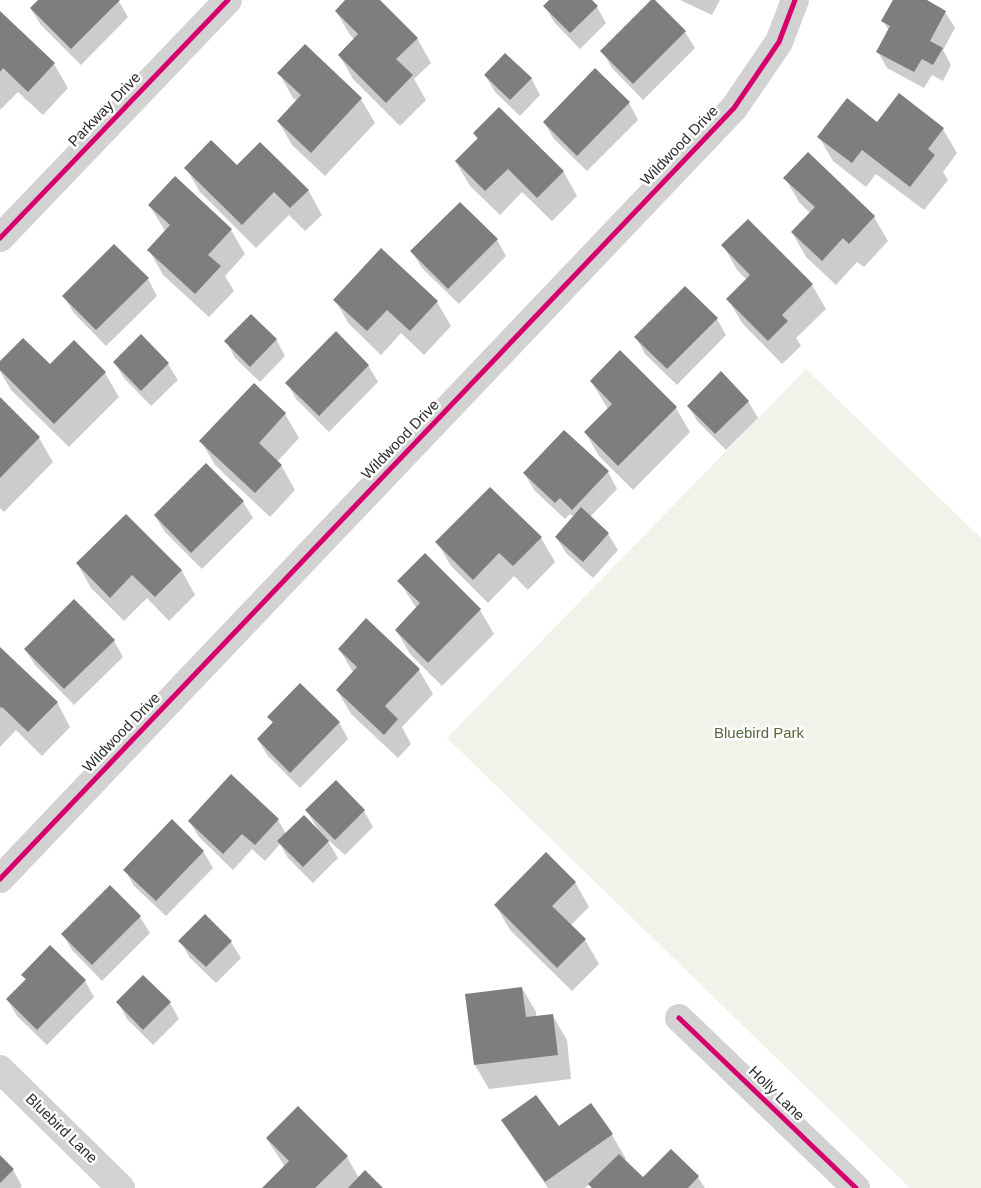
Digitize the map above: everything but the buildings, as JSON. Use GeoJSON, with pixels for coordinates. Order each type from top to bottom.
{"type":"FeatureCollection","features":[{"type":"Feature","properties":{"kind":"street","name":"Parkway Drive"},"geometry":{"type":"LineString","coordinates":[[0,238],[228,0]]}},
{"type":"Feature","properties":{"kind":"street","name":"Wildwood Drive"},"geometry":{"type":"LineString","coordinates":[[0,879],[734,108],[779,42],[795,0]]}},
{"type":"Feature","properties":{"kind":"street","name":"Holly Lane"},"geometry":{"type":"LineString","coordinates":[[679,1018],[856,1188]]}},
{"type":"Feature","properties":{"kind":"street","name":"Bluebird Lane"},"geometry":{"type":"LineString","coordinates":[[0,1069],[122,1188]]}},
{"type":"Feature","properties":{"kind":"green space","name":"Bluebird Park"},"geometry":{"type":"Polygon","coordinates":[[[806,369],[981,538],[981,1188],[910,1188],[447,738],[806,369]]]}},
{"type":"Feature","properties":{"kind":"cycle path"},"geometry":{"type":"LineString","coordinates":[[0,238],[228,0]]}},
{"type":"Feature","properties":{"kind":"cycle path"},"geometry":{"type":"LineString","coordinates":[[0,879],[734,108],[779,42],[795,0]]}},
{"type":"Feature","properties":{"kind":"cycle path"},"geometry":{"type":"LineString","coordinates":[[679,1018],[856,1188]]}}]}
